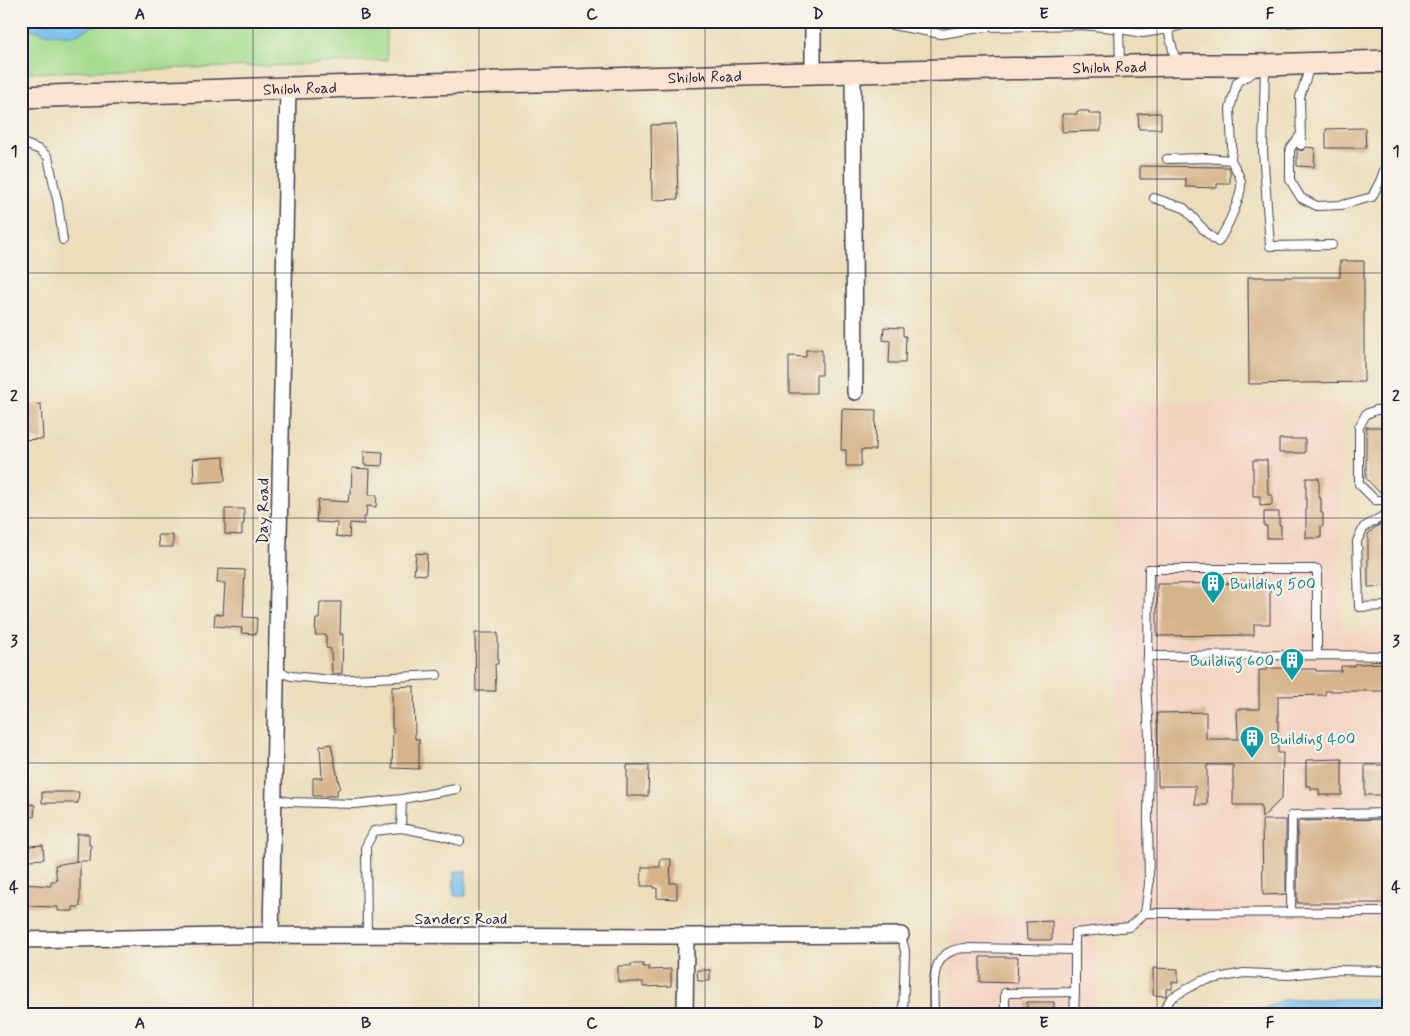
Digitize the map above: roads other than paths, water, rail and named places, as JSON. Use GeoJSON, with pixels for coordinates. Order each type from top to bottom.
{"type":"FeatureCollection","features":[{"type":"Feature","properties":{"kind":"main road","name":"Shiloh Road"},"geometry":{"type":"LineString","coordinates":[[21,98],[288,88],[813,73],[1389,61]]}},
{"type":"Feature","properties":{"kind":"street"},"geometry":{"type":"LineString","coordinates":[[813,21],[813,73]]}},
{"type":"Feature","properties":{"kind":"street"},"geometry":{"type":"LineString","coordinates":[[853,72],[855,392]]}},
{"type":"Feature","properties":{"kind":"street","name":"Day Road"},"geometry":{"type":"LineString","coordinates":[[271,935],[288,88]]}},
{"type":"Feature","properties":{"kind":"street","name":"Sanders Road"},"geometry":{"type":"LineString","coordinates":[[21,940],[271,935],[686,936],[901,934]]}},
{"type":"Feature","properties":{"kind":"street"},"geometry":{"type":"LineString","coordinates":[[685,1015],[686,936]]}},
{"type":"Feature","properties":{"kind":"lane"},"geometry":{"type":"LineString","coordinates":[[888,21],[892,25],[942,34],[987,27],[1081,25],[1118,28],[1143,33],[1168,29],[1197,21]]}},
{"type":"Feature","properties":{"kind":"lane"},"geometry":{"type":"LineString","coordinates":[[1243,21],[1265,24],[1315,21]]}},
{"type":"Feature","properties":{"kind":"lane"},"geometry":{"type":"LineString","coordinates":[[1118,28],[1120,67]]}},
{"type":"Feature","properties":{"kind":"lane"},"geometry":{"type":"LineString","coordinates":[[1168,29],[1176,65]]}},
{"type":"Feature","properties":{"kind":"lane"},"geometry":{"type":"LineString","coordinates":[[1301,145],[1300,97],[1311,64]]}},
{"type":"Feature","properties":{"kind":"lane"},"geometry":{"type":"LineString","coordinates":[[1154,198],[1184,208],[1218,242],[1227,228],[1238,201],[1241,183],[1231,160],[1230,109],[1237,82],[1265,65]]}},
{"type":"Feature","properties":{"kind":"lane"},"geometry":{"type":"LineString","coordinates":[[1265,65],[1263,151],[1270,246],[1332,245]]}},
{"type":"Feature","properties":{"kind":"lane"},"geometry":{"type":"LineString","coordinates":[[1300,134],[1290,149],[1290,180],[1301,198],[1317,206],[1342,205],[1372,197],[1381,179],[1389,155]]}},
{"type":"Feature","properties":{"kind":"lane"},"geometry":{"type":"LineString","coordinates":[[21,144],[40,150],[48,157],[63,240]]}},
{"type":"Feature","properties":{"kind":"lane"},"geometry":{"type":"LineString","coordinates":[[1166,159],[1206,158],[1231,160]]}},
{"type":"Feature","properties":{"kind":"lane"},"geometry":{"type":"LineString","coordinates":[[1389,410],[1376,410],[1366,414],[1359,428],[1359,484],[1375,500],[1389,500]]}},
{"type":"Feature","properties":{"kind":"lane"},"geometry":{"type":"LineString","coordinates":[[1389,516],[1384,516],[1364,527],[1357,541],[1360,607],[1389,606]]}},
{"type":"Feature","properties":{"kind":"lane"},"geometry":{"type":"LineString","coordinates":[[1145,913],[1149,884],[1149,735],[1146,683],[1149,569],[1317,568],[1317,655]]}},
{"type":"Feature","properties":{"kind":"lane"},"geometry":{"type":"LineString","coordinates":[[1148,656],[1389,656]]}},
{"type":"Feature","properties":{"kind":"lane"},"geometry":{"type":"LineString","coordinates":[[276,671],[290,676],[332,680],[437,675]]}},
{"type":"Feature","properties":{"kind":"lane"},"geometry":{"type":"LineString","coordinates":[[274,800],[355,804],[402,799],[456,789]]}},
{"type":"Feature","properties":{"kind":"lane"},"geometry":{"type":"LineString","coordinates":[[401,828],[402,799]]}},
{"type":"Feature","properties":{"kind":"lane"},"geometry":{"type":"LineString","coordinates":[[1291,912],[1292,815],[1389,813]]}},
{"type":"Feature","properties":{"kind":"lane"},"geometry":{"type":"LineString","coordinates":[[367,935],[366,846],[374,831],[401,828],[460,841]]}},
{"type":"Feature","properties":{"kind":"lane"},"geometry":{"type":"LineString","coordinates":[[1074,1015],[1075,933],[1129,927],[1145,913],[1389,912]]}},
{"type":"Feature","properties":{"kind":"lane"},"geometry":{"type":"LineString","coordinates":[[901,934],[905,951],[903,1015]]}},
{"type":"Feature","properties":{"kind":"lane"},"geometry":{"type":"LineString","coordinates":[[934,1015],[935,969],[940,960],[949,951],[958,948],[1075,950]]}},
{"type":"Feature","properties":{"kind":"lane"},"geometry":{"type":"LineString","coordinates":[[1161,1015],[1170,998],[1201,981],[1244,973],[1289,975],[1333,970],[1389,972]]}},
{"type":"Feature","properties":{"kind":"lane"},"geometry":{"type":"LineString","coordinates":[[1005,1015],[1006,993],[1075,992]]}},
{"type":"Feature","properties":{"kind":"water"},"geometry":{"type":"Polygon","coordinates":[[[21,21],[149,21],[144,25],[98,24],[72,36],[44,33],[21,26],[21,21]]]}},
{"type":"Feature","properties":{"kind":"water"},"geometry":{"type":"Polygon","coordinates":[[[454,871],[466,871],[466,896],[454,896],[454,871]]]}},
{"type":"Feature","properties":{"kind":"water"},"geometry":{"type":"Polygon","coordinates":[[[1389,999],[1389,1015],[1195,1015],[1198,1012],[1210,1009],[1264,1009],[1282,1000],[1389,999]]]}},
{"type":"Feature","properties":{"kind":"place","name":"Building 500"},"geometry":{"type":"Point","coordinates":[1213,604]}},
{"type":"Feature","properties":{"kind":"place","name":"Building 600"},"geometry":{"type":"Point","coordinates":[1292,681]}},
{"type":"Feature","properties":{"kind":"place","name":"Building 400"},"geometry":{"type":"Point","coordinates":[1252,759]}}]}
